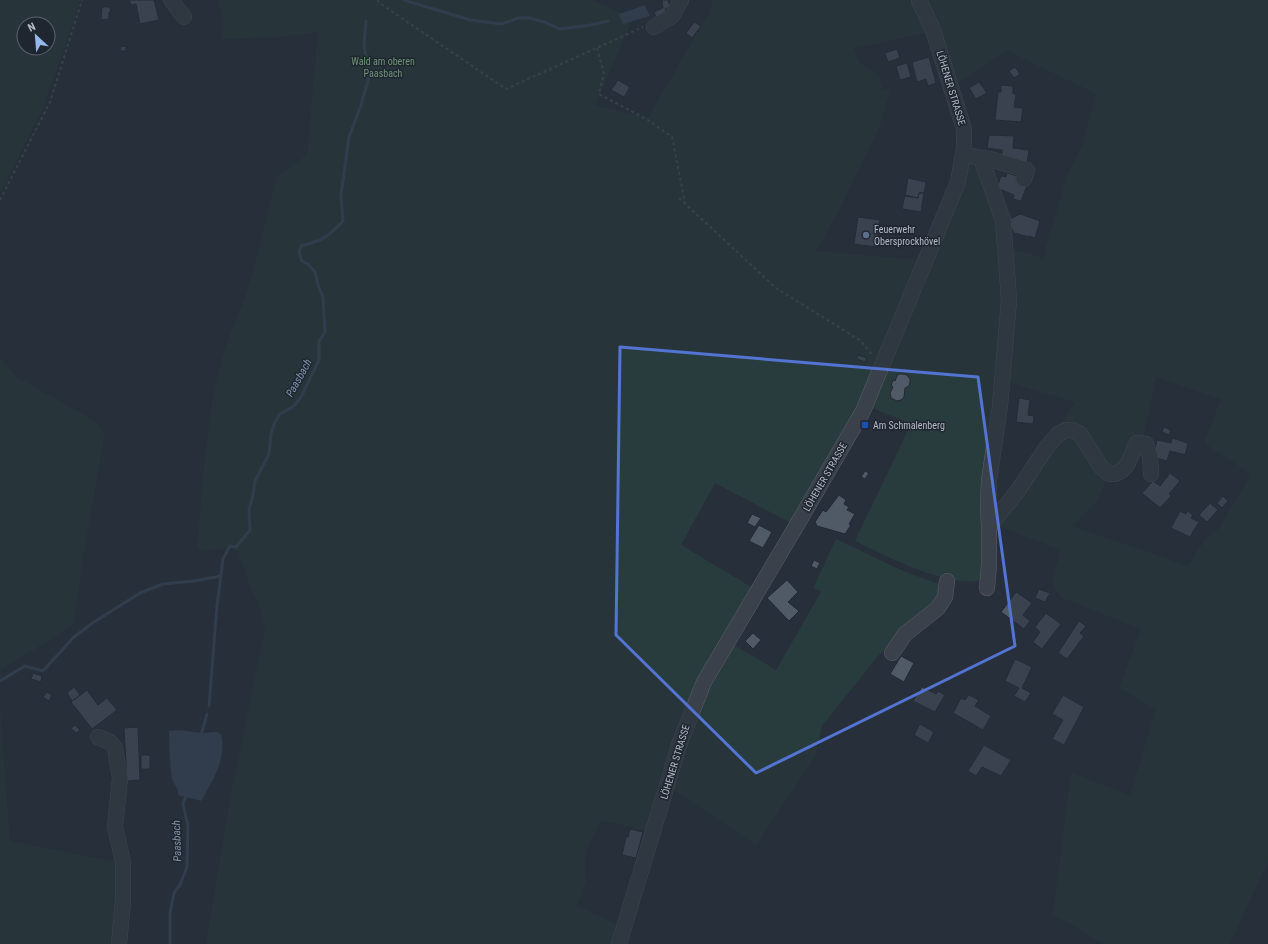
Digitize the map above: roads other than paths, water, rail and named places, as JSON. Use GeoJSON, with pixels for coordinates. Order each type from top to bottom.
{"type":"FeatureCollection","features":[{"type":"Feature","properties":{"kind":"street"},"geometry":{"type":"LineString","coordinates":[[171,0],[184,17]]}},
{"type":"Feature","properties":{"kind":"street"},"geometry":{"type":"LineString","coordinates":[[650,26],[672,16],[681,0]]}},
{"type":"Feature","properties":{"kind":"street","name":"LÖHENER STRASSE"},"geometry":{"type":"LineString","coordinates":[[619,944],[680,742],[704,682],[863,411],[958,182],[963,154],[964,129],[933,30],[919,0]]}},
{"type":"Feature","properties":{"kind":"street"},"geometry":{"type":"LineString","coordinates":[[963,154],[990,159],[1027,170],[1024,179]]}},
{"type":"Feature","properties":{"kind":"street"},"geometry":{"type":"LineString","coordinates":[[981,158],[1003,220],[1009,300],[1000,406],[989,480],[989,565],[987,588]]}},
{"type":"Feature","properties":{"kind":"street"},"geometry":{"type":"LineString","coordinates":[[989,527],[1019,489],[1046,448],[1058,434],[1066,430],[1072,430],[1080,434],[1101,467],[1109,474],[1115,474],[1127,465],[1138,443],[1146,444],[1150,456],[1151,474]]}},
{"type":"Feature","properties":{"kind":"street"},"geometry":{"type":"LineString","coordinates":[[892,653],[905,634],[938,608],[945,597],[947,581]]}},
{"type":"Feature","properties":{"kind":"street"},"geometry":{"type":"LineString","coordinates":[[98,737],[110,742],[115,748],[120,778],[115,827],[123,862],[123,901],[119,944]]}},
{"type":"Feature","properties":{"kind":"water"},"geometry":{"type":"Polygon","coordinates":[[[645,5],[650,16],[623,24],[619,14],[645,5]]]}},
{"type":"Feature","properties":{"kind":"water"},"geometry":{"type":"Polygon","coordinates":[[[179,730],[202,733],[217,732],[221,734],[222,752],[218,769],[201,801],[178,795],[177,788],[172,778],[169,731],[179,730]]]}},
{"type":"Feature","properties":{"kind":"waterway"},"geometry":{"type":"LineString","coordinates":[[404,0],[470,20],[502,24],[518,18],[529,18],[545,22],[559,29],[591,25],[608,21]]}},
{"type":"Feature","properties":{"kind":"waterway","name":"Paasbach"},"geometry":{"type":"LineString","coordinates":[[209,706],[217,606],[223,559],[230,546],[236,547],[250,530],[249,510],[255,481],[269,454],[271,434],[274,424],[280,414],[294,406],[301,397],[319,360],[319,341],[325,332],[323,297],[315,272],[308,264],[302,261],[299,252],[301,246],[324,238],[343,221],[341,195],[349,137],[360,108],[369,77],[364,44],[366,21]]}},
{"type":"Feature","properties":{"kind":"waterway"},"geometry":{"type":"LineString","coordinates":[[0,681],[25,666],[43,671],[74,637],[94,622],[140,593],[163,584],[194,581],[221,576]]}},
{"type":"Feature","properties":{"kind":"waterway","name":"Paasbach"},"geometry":{"type":"LineString","coordinates":[[201,735],[207,714]]}},
{"type":"Feature","properties":{"kind":"waterway","name":"Paasbach"},"geometry":{"type":"LineString","coordinates":[[170,944],[170,913],[174,893],[180,885],[187,867],[188,826],[183,804],[187,793]]}},
{"type":"Feature","properties":{"kind":"place","name":"Feuerwehr Obersprockhövel"},"geometry":{"type":"Point","coordinates":[866,235]}},
{"type":"Feature","properties":{"kind":"place","name":"Am Schmalenberg"},"geometry":{"type":"Point","coordinates":[865,425]}},
{"type":"Feature","properties":{"kind":"park label","name":"Wald am oberen Paasbach"},"geometry":{"type":"Point","coordinates":[383,66]}}]}
